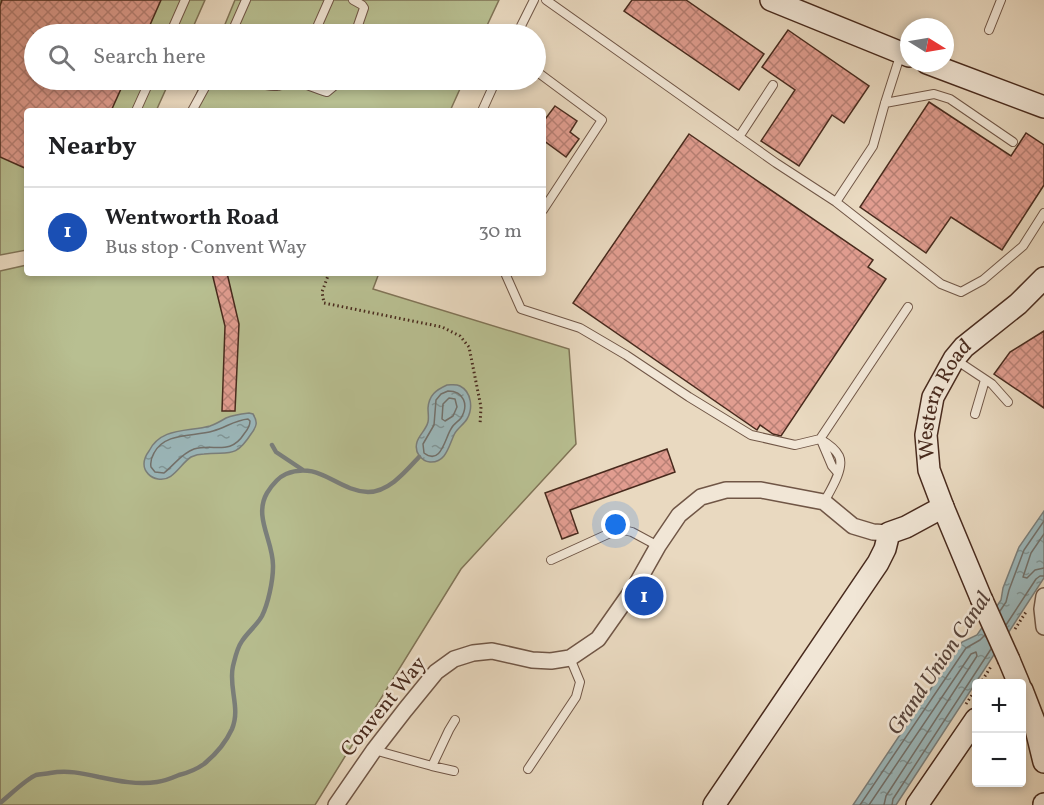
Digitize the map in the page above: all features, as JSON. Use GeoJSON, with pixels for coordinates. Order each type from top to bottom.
{"type":"FeatureCollection","features":[{"type":"Feature","properties":{"kind":"street"},"geometry":{"type":"LineString","coordinates":[[771,0],[900,53]]}},
{"type":"Feature","properties":{"kind":"street"},"geometry":{"type":"LineString","coordinates":[[951,72],[1044,107]]}},
{"type":"Feature","properties":{"kind":"street","name":"Western Road"},"geometry":{"type":"LineString","coordinates":[[1015,679],[1003,660],[981,598],[929,470],[926,435],[933,397],[954,359],[964,347],[1017,304],[1044,278]]}},
{"type":"Feature","properties":{"kind":"street","name":"Convent Way"},"geometry":{"type":"LineString","coordinates":[[336,805],[374,750],[436,672],[454,659],[473,653],[492,651],[532,660],[551,661],[570,658],[598,639],[636,585],[679,515],[701,497],[726,490],[761,490],[824,502],[854,526],[873,532],[889,533]]}},
{"type":"Feature","properties":{"kind":"street"},"geometry":{"type":"LineString","coordinates":[[714,805],[878,563],[889,533],[906,527],[943,507]]}},
{"type":"Feature","properties":{"kind":"street"},"geometry":{"type":"LineString","coordinates":[[1044,596],[1042,609],[1044,627]]}},
{"type":"Feature","properties":{"kind":"street","name":"Western Road"},"geometry":{"type":"LineString","coordinates":[[1026,697],[1039,718],[1044,762]]}},
{"type":"Feature","properties":{"kind":"street"},"geometry":{"type":"LineString","coordinates":[[917,805],[972,725]]}},
{"type":"Feature","properties":{"kind":"lane"},"geometry":{"type":"LineString","coordinates":[[174,24],[185,0]]}},
{"type":"Feature","properties":{"kind":"lane"},"geometry":{"type":"LineString","coordinates":[[235,24],[246,0]]}},
{"type":"Feature","properties":{"kind":"lane"},"geometry":{"type":"LineString","coordinates":[[318,24],[329,0]]}},
{"type":"Feature","properties":{"kind":"lane"},"geometry":{"type":"LineString","coordinates":[[353,0],[364,8],[358,24]]}},
{"type":"Feature","properties":{"kind":"lane"},"geometry":{"type":"LineString","coordinates":[[522,24],[534,0]]}},
{"type":"Feature","properties":{"kind":"lane"},"geometry":{"type":"LineString","coordinates":[[546,0],[776,163],[836,202],[941,284],[961,292],[983,280],[1023,246],[1044,213]]}},
{"type":"Feature","properties":{"kind":"lane"},"geometry":{"type":"LineString","coordinates":[[989,30],[1001,0]]}},
{"type":"Feature","properties":{"kind":"lane"},"geometry":{"type":"LineString","coordinates":[[836,202],[873,146],[885,103],[900,67]]}},
{"type":"Feature","properties":{"kind":"lane"},"geometry":{"type":"LineString","coordinates":[[546,78],[602,120],[546,205]]}},
{"type":"Feature","properties":{"kind":"lane"},"geometry":{"type":"LineString","coordinates":[[739,137],[773,85]]}},
{"type":"Feature","properties":{"kind":"lane"},"geometry":{"type":"LineString","coordinates":[[137,108],[145,90]]}},
{"type":"Feature","properties":{"kind":"lane"},"geometry":{"type":"LineString","coordinates":[[194,108],[204,90]]}},
{"type":"Feature","properties":{"kind":"lane"},"geometry":{"type":"LineString","coordinates":[[483,108],[491,90]]}},
{"type":"Feature","properties":{"kind":"lane"},"geometry":{"type":"LineString","coordinates":[[885,103],[934,94],[950,99],[1013,142]]}},
{"type":"Feature","properties":{"kind":"lane"},"geometry":{"type":"LineString","coordinates":[[506,276],[521,309],[580,328],[751,435],[795,445],[820,439],[908,307]]}},
{"type":"Feature","properties":{"kind":"lane"},"geometry":{"type":"LineString","coordinates":[[954,359],[992,384],[1008,402]]}},
{"type":"Feature","properties":{"kind":"lane"},"geometry":{"type":"LineString","coordinates":[[975,414],[985,380]]}},
{"type":"Feature","properties":{"kind":"lane"},"geometry":{"type":"LineString","coordinates":[[820,439],[832,466],[838,473],[824,502]]}},
{"type":"Feature","properties":{"kind":"lane"},"geometry":{"type":"LineString","coordinates":[[550,560],[619,530],[632,532],[658,546]]}},
{"type":"Feature","properties":{"kind":"lane"},"geometry":{"type":"LineString","coordinates":[[528,769],[576,697],[580,681],[570,658]]}},
{"type":"Feature","properties":{"kind":"lane"},"geometry":{"type":"LineString","coordinates":[[432,766],[456,720]]}},
{"type":"Feature","properties":{"kind":"lane"},"geometry":{"type":"LineString","coordinates":[[374,750],[454,771]]}},
{"type":"Feature","properties":{"kind":"path"},"geometry":{"type":"LineString","coordinates":[[328,276],[322,292],[324,303],[442,327],[460,336],[468,347],[481,407],[480,425]]}},
{"type":"Feature","properties":{"kind":"path"},"geometry":{"type":"LineString","coordinates":[[1014,631],[1026,612]]}},
{"type":"Feature","properties":{"kind":"path"},"geometry":{"type":"LineString","coordinates":[[985,679],[1003,660]]}},
{"type":"Feature","properties":{"kind":"green space"},"geometry":{"type":"Polygon","coordinates":[[[0,0],[205,0],[194,24],[24,24],[24,90],[165,90],[157,108],[24,108],[24,251],[0,255],[0,0]]]}},
{"type":"Feature","properties":{"kind":"green space"},"geometry":{"type":"Polygon","coordinates":[[[235,0],[499,0],[488,24],[225,24],[235,0]]]}},
{"type":"Feature","properties":{"kind":"green space"},"geometry":{"type":"Polygon","coordinates":[[[198,90],[459,90],[451,108],[191,108],[198,90]]]}},
{"type":"Feature","properties":{"kind":"green space"},"geometry":{"type":"Polygon","coordinates":[[[24,266],[24,276],[378,276],[373,289],[569,349],[576,444],[461,569],[315,805],[0,805],[0,271],[24,266]]]}},
{"type":"Feature","properties":{"kind":"water"},"geometry":{"type":"Polygon","coordinates":[[[447,385],[460,386],[467,392],[470,410],[467,419],[455,433],[444,456],[430,462],[421,458],[416,446],[428,422],[428,408],[432,396],[447,385]]]}},
{"type":"Feature","properties":{"kind":"water"},"geometry":{"type":"Polygon","coordinates":[[[249,413],[255,417],[256,426],[236,451],[193,456],[168,478],[158,479],[145,470],[146,456],[160,438],[176,432],[210,426],[229,417],[249,413]]]}},
{"type":"Feature","properties":{"kind":"water"},"geometry":{"type":"Polygon","coordinates":[[[1044,511],[1044,578],[978,679],[972,679],[972,688],[896,805],[853,805],[962,642],[977,635],[1001,600],[1003,588],[1019,547],[1044,511]]]}},
{"type":"Feature","properties":{"kind":"building"},"geometry":{"type":"Polygon","coordinates":[[[2,0],[161,0],[150,24],[24,24],[24,90],[120,90],[112,108],[24,108],[24,168],[0,157],[0,6],[2,0]]]}},
{"type":"Feature","properties":{"kind":"building"},"geometry":{"type":"Polygon","coordinates":[[[632,0],[686,0],[764,54],[739,90],[624,11],[632,0]]]}},
{"type":"Feature","properties":{"kind":"building"},"geometry":{"type":"Polygon","coordinates":[[[788,30],[869,86],[844,123],[832,115],[799,166],[761,141],[795,90],[762,67],[788,30]]]}},
{"type":"Feature","properties":{"kind":"building"},"geometry":{"type":"Polygon","coordinates":[[[929,102],[1011,156],[1026,133],[1044,145],[1044,185],[1002,250],[951,217],[926,253],[860,207],[929,102]]]}},
{"type":"Feature","properties":{"kind":"building"},"geometry":{"type":"Polygon","coordinates":[[[555,106],[577,121],[570,132],[579,139],[566,157],[546,142],[546,118],[555,106]]]}},
{"type":"Feature","properties":{"kind":"building"},"geometry":{"type":"Polygon","coordinates":[[[689,134],[873,260],[868,267],[886,279],[781,436],[773,434],[760,425],[757,430],[573,303],[689,134]]]}},
{"type":"Feature","properties":{"kind":"building"},"geometry":{"type":"Polygon","coordinates":[[[213,276],[228,276],[239,324],[235,411],[222,411],[225,326],[213,276]]]}},
{"type":"Feature","properties":{"kind":"building"},"geometry":{"type":"Polygon","coordinates":[[[1044,331],[1044,408],[994,374],[1010,352],[1044,331]]]}},
{"type":"Feature","properties":{"kind":"building"},"geometry":{"type":"Polygon","coordinates":[[[667,449],[675,472],[570,510],[578,533],[562,539],[545,493],[667,449]]]}},
{"type":"Feature","properties":{"kind":"waterway"},"geometry":{"type":"LineString","coordinates":[[272,445],[276,452],[303,470]]}},
{"type":"Feature","properties":{"kind":"waterway"},"geometry":{"type":"LineString","coordinates":[[0,803],[27,780],[38,775],[68,772],[113,780],[150,783],[192,771],[204,764],[220,748],[232,729],[235,713],[232,682],[235,656],[242,641],[262,616],[270,592],[273,573],[272,558],[262,511],[263,502],[269,490],[278,479],[286,474],[308,471],[357,490],[376,491],[397,480],[419,457]]}},
{"type":"Feature","properties":{"kind":"place","name":"Wentworth Road"},"geometry":{"type":"Point","coordinates":[644,596]}},
{"type":"Feature","properties":{"kind":"water label","name":"Grand Union Canal"},"geometry":{"type":"Point","coordinates":[940,664]}}]}
